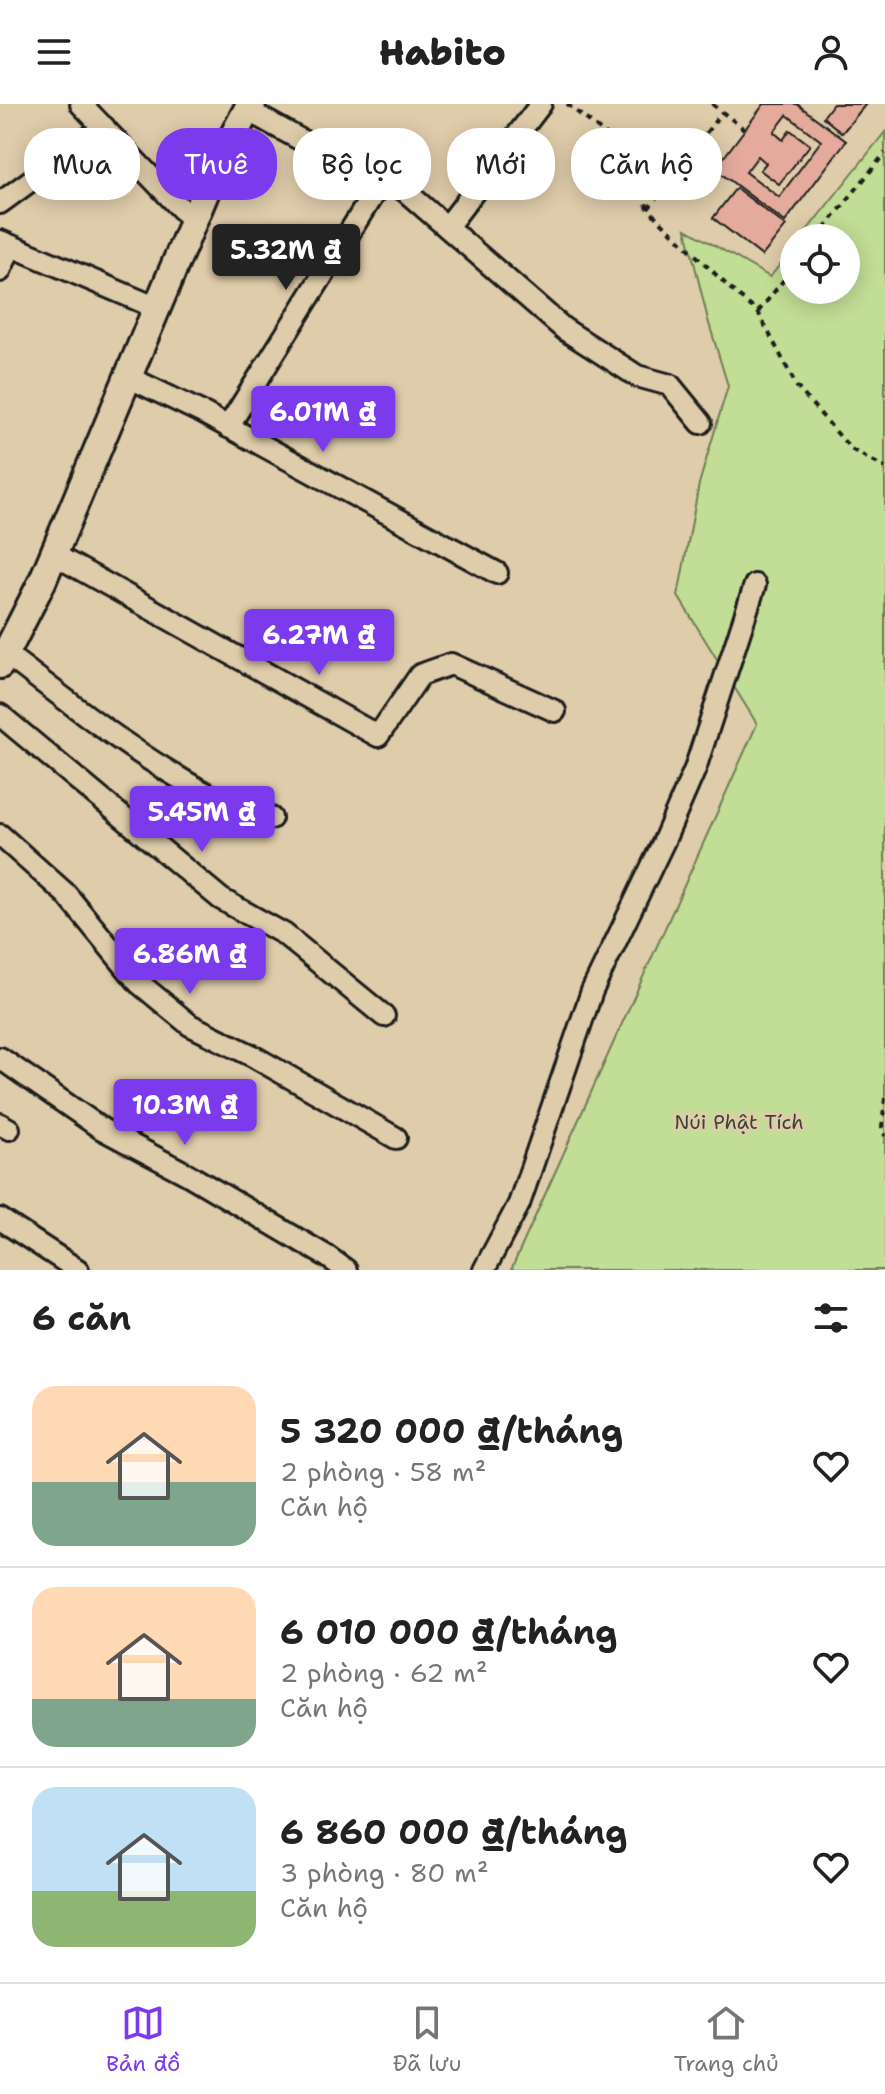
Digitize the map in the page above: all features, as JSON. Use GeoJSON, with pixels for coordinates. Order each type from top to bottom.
{"type":"FeatureCollection","features":[{"type":"Feature","properties":{"kind":"street"},"geometry":{"type":"LineString","coordinates":[[81,104],[193,221]]}},
{"type":"Feature","properties":{"kind":"street"},"geometry":{"type":"LineString","coordinates":[[447,227],[541,104]]}},
{"type":"Feature","properties":{"kind":"street"},"geometry":{"type":"LineString","coordinates":[[271,818],[209,797],[151,761],[105,729],[5,646],[42,582],[213,174],[250,107],[293,134]]}},
{"type":"Feature","properties":{"kind":"street"},"geometry":{"type":"LineString","coordinates":[[0,203],[104,127]]}},
{"type":"Feature","properties":{"kind":"street"},"geometry":{"type":"LineString","coordinates":[[228,427],[370,200]]}},
{"type":"Feature","properties":{"kind":"street"},"geometry":{"type":"LineString","coordinates":[[416,200],[564,329],[637,376],[670,385],[701,423]]}},
{"type":"Feature","properties":{"kind":"street"},"geometry":{"type":"LineString","coordinates":[[0,271],[6,243],[157,308]]}},
{"type":"Feature","properties":{"kind":"street"},"geometry":{"type":"LineString","coordinates":[[128,377],[228,427],[497,573]]}},
{"type":"Feature","properties":{"kind":"street"},"geometry":{"type":"LineString","coordinates":[[53,554],[378,736],[420,675],[451,664],[555,711]]}},
{"type":"Feature","properties":{"kind":"street"},"geometry":{"type":"LineString","coordinates":[[484,1270],[519,1204],[592,991],[695,769],[755,585]]}},
{"type":"Feature","properties":{"kind":"street"},"geometry":{"type":"LineString","coordinates":[[0,715],[221,899],[284,934],[384,1016]]}},
{"type":"Feature","properties":{"kind":"street"},"geometry":{"type":"LineString","coordinates":[[0,835],[66,894],[139,983],[190,1025],[251,1055],[396,1138]]}},
{"type":"Feature","properties":{"kind":"street"},"geometry":{"type":"LineString","coordinates":[[0,1058],[102,1129],[187,1174],[346,1270]]}},
{"type":"Feature","properties":{"kind":"street"},"geometry":{"type":"LineString","coordinates":[[0,1219],[78,1270]]}},
{"type":"Feature","properties":{"kind":"path"},"geometry":{"type":"LineString","coordinates":[[567,104],[628,152],[648,209],[758,312],[797,387],[851,449],[885,468]]}},
{"type":"Feature","properties":{"kind":"path"},"geometry":{"type":"LineString","coordinates":[[712,104],[744,129]]}},
{"type":"Feature","properties":{"kind":"path"},"geometry":{"type":"LineString","coordinates":[[648,209],[722,112]]}},
{"type":"Feature","properties":{"kind":"path"},"geometry":{"type":"LineString","coordinates":[[828,224],[885,153]]}},
{"type":"Feature","properties":{"kind":"path"},"geometry":{"type":"LineString","coordinates":[[758,312],[780,284]]}},
{"type":"Feature","properties":{"kind":"path"},"geometry":{"type":"LineString","coordinates":[[885,1098],[882,1127],[885,1136]]}},
{"type":"Feature","properties":{"kind":"green space","name":"Núi Phật Tích"},"geometry":{"type":"Polygon","coordinates":[[[885,132],[885,1270],[511,1270],[757,724],[678,596],[699,484],[728,386],[686,229],[770,277],[780,264],[780,304],[860,304],[860,224],[812,224],[885,132]]]}},
{"type":"Feature","properties":{"kind":"building"},"geometry":{"type":"Polygon","coordinates":[[[764,104],[797,104],[846,141],[785,222],[722,174],[722,160],[764,104]],[[787,115],[774,132],[783,140],[790,130],[810,145],[779,184],[760,170],[766,163],[758,156],[746,172],[779,197],[821,141],[787,115]]]}},
{"type":"Feature","properties":{"kind":"building"},"geometry":{"type":"Polygon","coordinates":[[[833,104],[866,104],[842,133],[823,117],[833,104]]]}},
{"type":"Feature","properties":{"kind":"building"},"geometry":{"type":"Polygon","coordinates":[[[736,188],[783,224],[780,224],[780,234],[762,256],[713,218],[736,188]]]}}]}
